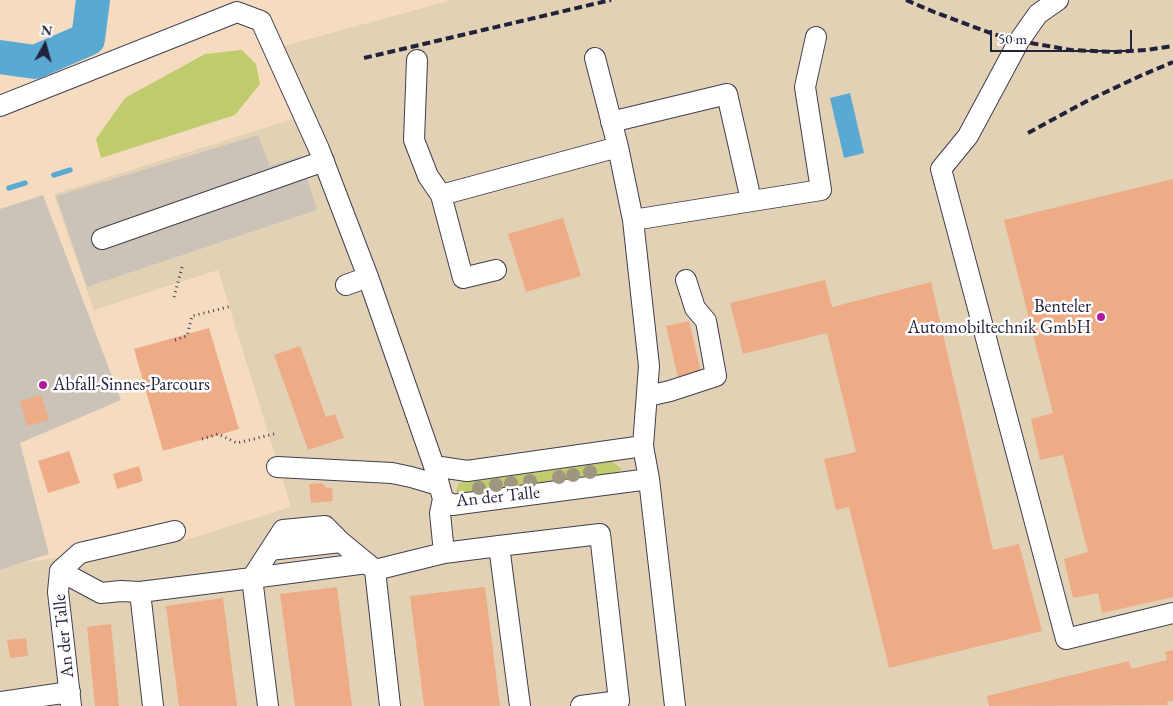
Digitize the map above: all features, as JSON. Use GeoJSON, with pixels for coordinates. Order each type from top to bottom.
{"type":"FeatureCollection","features":[{"type":"Feature","properties":{"kind":"street"},"geometry":{"type":"LineString","coordinates":[[1058,0],[1038,14],[1024,34],[968,136],[941,169],[1066,639],[1173,613]]}},
{"type":"Feature","properties":{"kind":"street"},"geometry":{"type":"LineString","coordinates":[[0,106],[237,12],[261,21],[324,161],[368,277],[438,483],[444,553]]}},
{"type":"Feature","properties":{"kind":"street"},"geometry":{"type":"LineString","coordinates":[[632,220],[821,190],[805,87],[816,37]]}},
{"type":"Feature","properties":{"kind":"street"},"geometry":{"type":"LineString","coordinates":[[596,58],[618,147],[632,220],[650,366],[643,446],[649,479],[675,706]]}},
{"type":"Feature","properties":{"kind":"street"},"geometry":{"type":"LineString","coordinates":[[417,60],[414,140],[428,176],[441,195],[463,278],[496,270]]}},
{"type":"Feature","properties":{"kind":"street"},"geometry":{"type":"LineString","coordinates":[[611,122],[727,94],[751,200]]}},
{"type":"Feature","properties":{"kind":"street"},"geometry":{"type":"LineString","coordinates":[[441,195],[618,147]]}},
{"type":"Feature","properties":{"kind":"street"},"geometry":{"type":"LineString","coordinates":[[102,239],[324,161]]}},
{"type":"Feature","properties":{"kind":"street"},"geometry":{"type":"LineString","coordinates":[[346,285],[368,277]]}},
{"type":"Feature","properties":{"kind":"street"},"geometry":{"type":"LineString","coordinates":[[648,396],[670,392],[716,376],[706,321],[695,308],[686,280]]}},
{"type":"Feature","properties":{"kind":"street","name":"An der Talle"},"geometry":{"type":"LineString","coordinates":[[643,446],[467,470],[438,483],[452,505],[649,479]]}},
{"type":"Feature","properties":{"kind":"street"},"geometry":{"type":"LineString","coordinates":[[277,467],[392,473],[438,483]]}},
{"type":"Feature","properties":{"kind":"street","name":"An der Talle"},"geometry":{"type":"LineString","coordinates":[[70,699],[58,592],[60,571],[80,552],[175,531]]}},
{"type":"Feature","properties":{"kind":"street"},"geometry":{"type":"LineString","coordinates":[[60,571],[101,593],[140,592],[340,567],[371,566],[444,553],[600,534],[619,700],[581,706]]}},
{"type":"Feature","properties":{"kind":"street"},"geometry":{"type":"LineString","coordinates":[[268,706],[252,578],[270,550],[341,542],[371,566],[390,706]]}},
{"type":"Feature","properties":{"kind":"street"},"geometry":{"type":"LineString","coordinates":[[499,546],[520,706]]}},
{"type":"Feature","properties":{"kind":"street"},"geometry":{"type":"LineString","coordinates":[[140,592],[153,706]]}},
{"type":"Feature","properties":{"kind":"street"},"geometry":{"type":"LineString","coordinates":[[0,702],[70,699]]}},
{"type":"Feature","properties":{"kind":"path"},"geometry":{"type":"LineString","coordinates":[[174,297],[182,267]]}},
{"type":"Feature","properties":{"kind":"path"},"geometry":{"type":"LineString","coordinates":[[175,340],[187,336],[192,316],[232,306]]}},
{"type":"Feature","properties":{"kind":"path"},"geometry":{"type":"LineString","coordinates":[[202,439],[218,434],[237,443],[274,434]]}},
{"type":"Feature","properties":{"kind":"shaded area"},"geometry":{"type":"Polygon","coordinates":[[[452,0],[1173,0],[1173,706],[0,706],[0,570],[26,562],[182,541],[291,507],[218,270],[94,310],[54,194],[303,116],[276,48],[452,0]],[[258,135],[56,196],[270,166],[258,135]],[[612,461],[459,483],[614,477],[622,468],[612,461]]]}},
{"type":"Feature","properties":{"kind":"shaded area"},"geometry":{"type":"Polygon","coordinates":[[[258,135],[270,166],[300,156],[317,210],[87,287],[56,196],[258,135]]]}},
{"type":"Feature","properties":{"kind":"shaded area"},"geometry":{"type":"Polygon","coordinates":[[[43,195],[121,400],[20,443],[49,554],[0,570],[0,209],[43,195]]]}},
{"type":"Feature","properties":{"kind":"green space"},"geometry":{"type":"Polygon","coordinates":[[[242,50],[256,64],[260,84],[235,115],[101,158],[96,139],[125,98],[205,54],[242,50]]]}},
{"type":"Feature","properties":{"kind":"green space"},"geometry":{"type":"Polygon","coordinates":[[[612,461],[622,469],[614,477],[460,498],[456,491],[459,483],[612,461]]]}},
{"type":"Feature","properties":{"kind":"water"},"geometry":{"type":"Polygon","coordinates":[[[850,93],[864,153],[844,158],[830,98],[850,93]]]}},
{"type":"Feature","properties":{"kind":"building","name":"Benteler Automobiltechnik GmbH"},"geometry":{"type":"Polygon","coordinates":[[[1173,179],[1173,597],[1102,613],[1098,593],[1073,598],[1064,559],[1088,552],[1063,455],[1040,460],[1031,419],[1053,413],[1004,220],[1173,179]]]}},
{"type":"Feature","properties":{"kind":"building"},"geometry":{"type":"Polygon","coordinates":[[[563,218],[581,276],[526,292],[508,234],[563,218]]]}},
{"type":"Feature","properties":{"kind":"building"},"geometry":{"type":"Polygon","coordinates":[[[825,280],[832,307],[931,282],[993,550],[1019,544],[1042,631],[889,668],[849,507],[836,510],[824,459],[856,452],[827,333],[743,354],[730,303],[825,280]]]}},
{"type":"Feature","properties":{"kind":"building"},"geometry":{"type":"Polygon","coordinates":[[[689,321],[701,372],[678,377],[666,326],[689,321]]]}},
{"type":"Feature","properties":{"kind":"building"},"geometry":{"type":"Polygon","coordinates":[[[209,328],[239,429],[163,451],[134,349],[209,328]]]}},
{"type":"Feature","properties":{"kind":"building"},"geometry":{"type":"Polygon","coordinates":[[[300,346],[326,417],[335,414],[344,438],[308,450],[274,355],[300,346]]]}},
{"type":"Feature","properties":{"kind":"building"},"geometry":{"type":"Polygon","coordinates":[[[41,395],[49,420],[27,426],[20,401],[41,395]]]}},
{"type":"Feature","properties":{"kind":"building"},"geometry":{"type":"Polygon","coordinates":[[[69,451],[80,483],[48,493],[38,461],[69,451]]]}},
{"type":"Feature","properties":{"kind":"building"},"geometry":{"type":"Polygon","coordinates":[[[139,466],[143,481],[117,489],[113,474],[139,466]]]}},
{"type":"Feature","properties":{"kind":"building"},"geometry":{"type":"Polygon","coordinates":[[[322,483],[327,488],[332,488],[333,501],[311,503],[309,484],[322,483]]]}},
{"type":"Feature","properties":{"kind":"building"},"geometry":{"type":"Polygon","coordinates":[[[337,587],[352,706],[295,706],[280,594],[337,587]]]}},
{"type":"Feature","properties":{"kind":"building"},"geometry":{"type":"Polygon","coordinates":[[[485,587],[500,706],[424,706],[410,596],[485,587]]]}},
{"type":"Feature","properties":{"kind":"building"},"geometry":{"type":"Polygon","coordinates":[[[223,598],[237,706],[179,706],[166,606],[223,598]]]}},
{"type":"Feature","properties":{"kind":"building"},"geometry":{"type":"Polygon","coordinates":[[[111,624],[119,706],[95,706],[87,627],[111,624]]]}},
{"type":"Feature","properties":{"kind":"building"},"geometry":{"type":"Polygon","coordinates":[[[26,638],[28,656],[10,658],[7,640],[26,638]]]}},
{"type":"Feature","properties":{"kind":"building"},"geometry":{"type":"Polygon","coordinates":[[[1173,650],[1173,701],[1167,702],[1168,705],[989,706],[987,696],[1129,661],[1131,669],[1167,660],[1165,652],[1173,650]]]}},
{"type":"Feature","properties":{"kind":"waterway"},"geometry":{"type":"LineString","coordinates":[[0,57],[35,62],[88,39],[93,0]]}},
{"type":"Feature","properties":{"kind":"waterway"},"geometry":{"type":"LineString","coordinates":[[54,175],[70,170]]}},
{"type":"Feature","properties":{"kind":"waterway"},"geometry":{"type":"LineString","coordinates":[[9,188],[25,183]]}},
{"type":"Feature","properties":{"kind":"railway"},"geometry":{"type":"LineString","coordinates":[[364,58],[611,0]]}},
{"type":"Feature","properties":{"kind":"railway"},"geometry":{"type":"LineString","coordinates":[[906,0],[993,34],[1019,41],[1071,50],[1115,52],[1173,46]]}},
{"type":"Feature","properties":{"kind":"railway"},"geometry":{"type":"LineString","coordinates":[[1028,133],[1087,101],[1173,62]]}},
{"type":"Feature","properties":{"kind":"place","name":"Benteler Automobiltechnik GmbH"},"geometry":{"type":"Point","coordinates":[1101,317]}},
{"type":"Feature","properties":{"kind":"place","name":"Abfall-Sinnes-Parcours"},"geometry":{"type":"Point","coordinates":[43,385]}}]}
